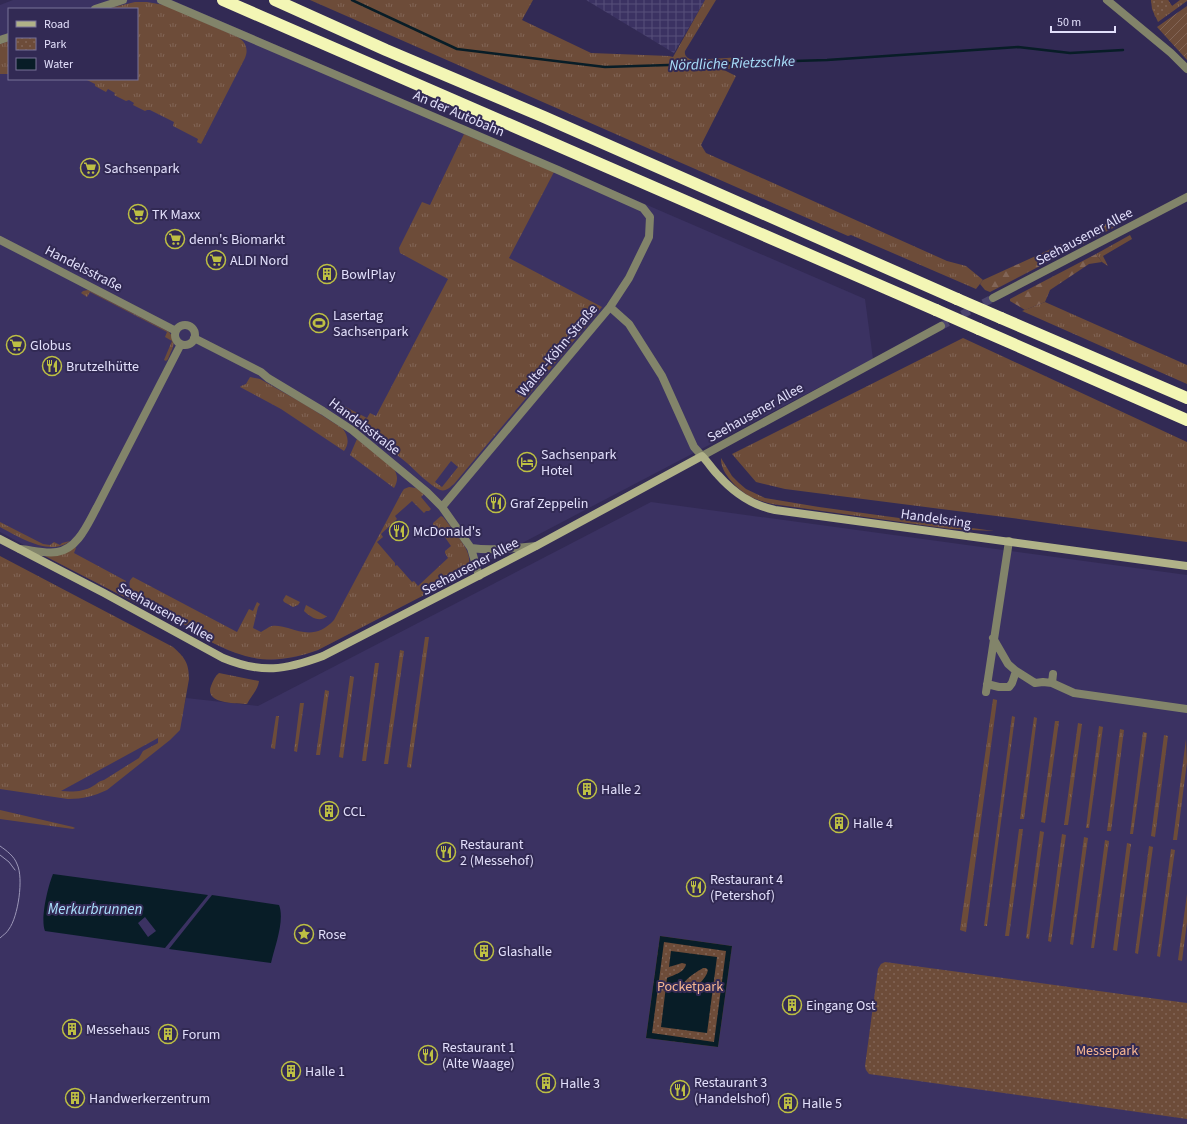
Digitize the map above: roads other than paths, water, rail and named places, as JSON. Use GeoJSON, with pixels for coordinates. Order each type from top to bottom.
{"type":"FeatureCollection","features":[{"type":"Feature","properties":{"kind":"highway"},"geometry":{"type":"LineString","coordinates":[[223,0],[1187,420]]}},
{"type":"Feature","properties":{"kind":"highway"},"geometry":{"type":"LineString","coordinates":[[275,0],[386,50],[544,117],[957,299],[1187,398]]}},
{"type":"Feature","properties":{"kind":"main road","name":"Handelsring"},"geometry":{"type":"LineString","coordinates":[[702,456],[727,485],[749,501],[762,507],[775,510],[1187,566]]}},
{"type":"Feature","properties":{"kind":"main road","name":"Seehausener Allee"},"geometry":{"type":"LineString","coordinates":[[0,540],[104,593],[223,658],[240,664],[266,668],[280,668],[295,666],[323,656],[538,545],[702,456]]}},
{"type":"Feature","properties":{"kind":"street"},"geometry":{"type":"LineString","coordinates":[[98,8],[123,0]]}},
{"type":"Feature","properties":{"kind":"street","name":"An der Autobahn"},"geometry":{"type":"LineString","coordinates":[[161,0],[558,170],[643,208],[650,217],[649,237],[629,278],[610,307]]}},
{"type":"Feature","properties":{"kind":"street"},"geometry":{"type":"LineString","coordinates":[[1107,0],[1171,53],[1187,69]]}},
{"type":"Feature","properties":{"kind":"street","name":"Seehausener Allee"},"geometry":{"type":"LineString","coordinates":[[993,298],[1187,197]]}},
{"type":"Feature","properties":{"kind":"street","name":"Handelsstraße"},"geometry":{"type":"LineString","coordinates":[[0,240],[176,331]]}},
{"type":"Feature","properties":{"kind":"street","name":"Walter-Köhn-Straße"},"geometry":{"type":"LineString","coordinates":[[442,507],[610,307],[629,324],[662,376],[694,447],[702,456]]}},
{"type":"Feature","properties":{"kind":"street"},"geometry":{"type":"LineString","coordinates":[[181,326],[188,326],[194,331],[194,338],[189,344],[181,344],[176,338],[176,331],[181,326]]}},
{"type":"Feature","properties":{"kind":"street","name":"Seehausener Allee"},"geometry":{"type":"LineString","coordinates":[[702,456],[941,326]]}},
{"type":"Feature","properties":{"kind":"street","name":"Handelsstraße"},"geometry":{"type":"LineString","coordinates":[[194,338],[261,372],[268,378],[323,411],[346,426],[406,474],[442,507],[471,548],[479,576]]}},
{"type":"Feature","properties":{"kind":"street"},"geometry":{"type":"LineString","coordinates":[[16,548],[41,552],[57,552],[76,541],[88,525],[181,344]]}},
{"type":"Feature","properties":{"kind":"street"},"geometry":{"type":"LineString","coordinates":[[1009,541],[986,688],[1009,687],[1016,671]]}},
{"type":"Feature","properties":{"kind":"street"},"geometry":{"type":"LineString","coordinates":[[471,548],[480,550],[505,550],[538,545]]}},
{"type":"Feature","properties":{"kind":"street"},"geometry":{"type":"LineString","coordinates":[[993,638],[1008,664],[1035,683],[1052,683],[1074,693],[1187,710]]}},
{"type":"Feature","properties":{"kind":"street"},"geometry":{"type":"LineString","coordinates":[[1052,683],[1053,674]]}},
{"type":"Feature","properties":{"kind":"water","name":"Merkurbrunnen"},"geometry":{"type":"Polygon","coordinates":[[[53,874],[208,895],[165,948],[45,931],[43,919],[53,874]],[[145,917],[138,923],[148,937],[156,931],[145,917]]]}},
{"type":"Feature","properties":{"kind":"water"},"geometry":{"type":"Polygon","coordinates":[[[212,895],[279,905],[281,918],[271,963],[169,949],[212,895]]]}},
{"type":"Feature","properties":{"kind":"water"},"geometry":{"type":"Polygon","coordinates":[[[660,936],[732,946],[718,1047],[646,1038],[660,936]],[[664,942],[652,1033],[714,1042],[726,951],[664,942]]]}},
{"type":"Feature","properties":{"kind":"water"},"geometry":{"type":"Polygon","coordinates":[[[671,951],[717,957],[707,1033],[661,1027],[667,978],[684,969],[686,964],[682,963],[669,967],[671,951]],[[703,968],[683,983],[681,990],[686,992],[700,983],[707,974],[708,970],[703,968]]]}},
{"type":"Feature","properties":{"kind":"waterway","name":"Nördliche Rietzschke"},"geometry":{"type":"LineString","coordinates":[[352,0],[457,49],[605,67],[827,60],[1018,47],[1070,53],[1123,50]]}},
{"type":"Feature","properties":{"kind":"tunnel"},"geometry":{"type":"LineString","coordinates":[[941,326],[993,298]]}},
{"type":"Feature","properties":{"kind":"tram line"},"geometry":{"type":"LineString","coordinates":[[0,846],[16,861],[20,878],[19,897],[15,916],[6,933],[0,938]]}},
{"type":"Feature","properties":{"kind":"tram line"},"geometry":{"type":"LineString","coordinates":[[0,855],[9,862],[15,870]]}},
{"type":"Feature","properties":{"kind":"place","name":"Sachsenpark"},"geometry":{"type":"Point","coordinates":[90,168]}},
{"type":"Feature","properties":{"kind":"place","name":"TK Maxx"},"geometry":{"type":"Point","coordinates":[138,214]}},
{"type":"Feature","properties":{"kind":"place","name":"denn's Biomarkt"},"geometry":{"type":"Point","coordinates":[175,239]}},
{"type":"Feature","properties":{"kind":"place","name":"ALDI Nord"},"geometry":{"type":"Point","coordinates":[216,260]}},
{"type":"Feature","properties":{"kind":"place","name":"BowlPlay"},"geometry":{"type":"Point","coordinates":[327,274]}},
{"type":"Feature","properties":{"kind":"place","name":"Lasertag Sachsenpark"},"geometry":{"type":"Point","coordinates":[319,323]}},
{"type":"Feature","properties":{"kind":"place","name":"Globus"},"geometry":{"type":"Point","coordinates":[16,345]}},
{"type":"Feature","properties":{"kind":"place","name":"Brutzelhütte"},"geometry":{"type":"Point","coordinates":[52,366]}},
{"type":"Feature","properties":{"kind":"place","name":"Sachsenpark Hotel"},"geometry":{"type":"Point","coordinates":[527,462]}},
{"type":"Feature","properties":{"kind":"place","name":"Graf Zeppelin"},"geometry":{"type":"Point","coordinates":[496,503]}},
{"type":"Feature","properties":{"kind":"place","name":"McDonald's"},"geometry":{"type":"Point","coordinates":[399,531]}},
{"type":"Feature","properties":{"kind":"place","name":"Halle 2"},"geometry":{"type":"Point","coordinates":[587,789]}},
{"type":"Feature","properties":{"kind":"place","name":"CCL"},"geometry":{"type":"Point","coordinates":[329,811]}},
{"type":"Feature","properties":{"kind":"place","name":"Halle 4"},"geometry":{"type":"Point","coordinates":[839,823]}},
{"type":"Feature","properties":{"kind":"place","name":"Restaurant 2 (Messehof)"},"geometry":{"type":"Point","coordinates":[446,852]}},
{"type":"Feature","properties":{"kind":"place","name":"Restaurant 4 (Petershof)"},"geometry":{"type":"Point","coordinates":[696,887]}},
{"type":"Feature","properties":{"kind":"place","name":"Rose"},"geometry":{"type":"Point","coordinates":[304,934]}},
{"type":"Feature","properties":{"kind":"place","name":"Glashalle"},"geometry":{"type":"Point","coordinates":[484,951]}},
{"type":"Feature","properties":{"kind":"place","name":"Eingang Ost"},"geometry":{"type":"Point","coordinates":[792,1005]}},
{"type":"Feature","properties":{"kind":"place","name":"Messehaus"},"geometry":{"type":"Point","coordinates":[72,1029]}},
{"type":"Feature","properties":{"kind":"place","name":"Forum"},"geometry":{"type":"Point","coordinates":[168,1034]}},
{"type":"Feature","properties":{"kind":"place","name":"Restaurant 1 (Alte Waage)"},"geometry":{"type":"Point","coordinates":[428,1055]}},
{"type":"Feature","properties":{"kind":"place","name":"Halle 1"},"geometry":{"type":"Point","coordinates":[291,1071]}},
{"type":"Feature","properties":{"kind":"place","name":"Halle 3"},"geometry":{"type":"Point","coordinates":[546,1083]}},
{"type":"Feature","properties":{"kind":"place","name":"Restaurant 3 (Handelshof)"},"geometry":{"type":"Point","coordinates":[680,1090]}},
{"type":"Feature","properties":{"kind":"place","name":"Handwerkerzentrum"},"geometry":{"type":"Point","coordinates":[75,1098]}},
{"type":"Feature","properties":{"kind":"place","name":"Halle 5"},"geometry":{"type":"Point","coordinates":[788,1103]}},
{"type":"Feature","properties":{"kind":"park label","name":"Pocketpark"},"geometry":{"type":"Point","coordinates":[690,986]}},
{"type":"Feature","properties":{"kind":"park label","name":"Messepark"},"geometry":{"type":"Point","coordinates":[1107,1050]}}]}
